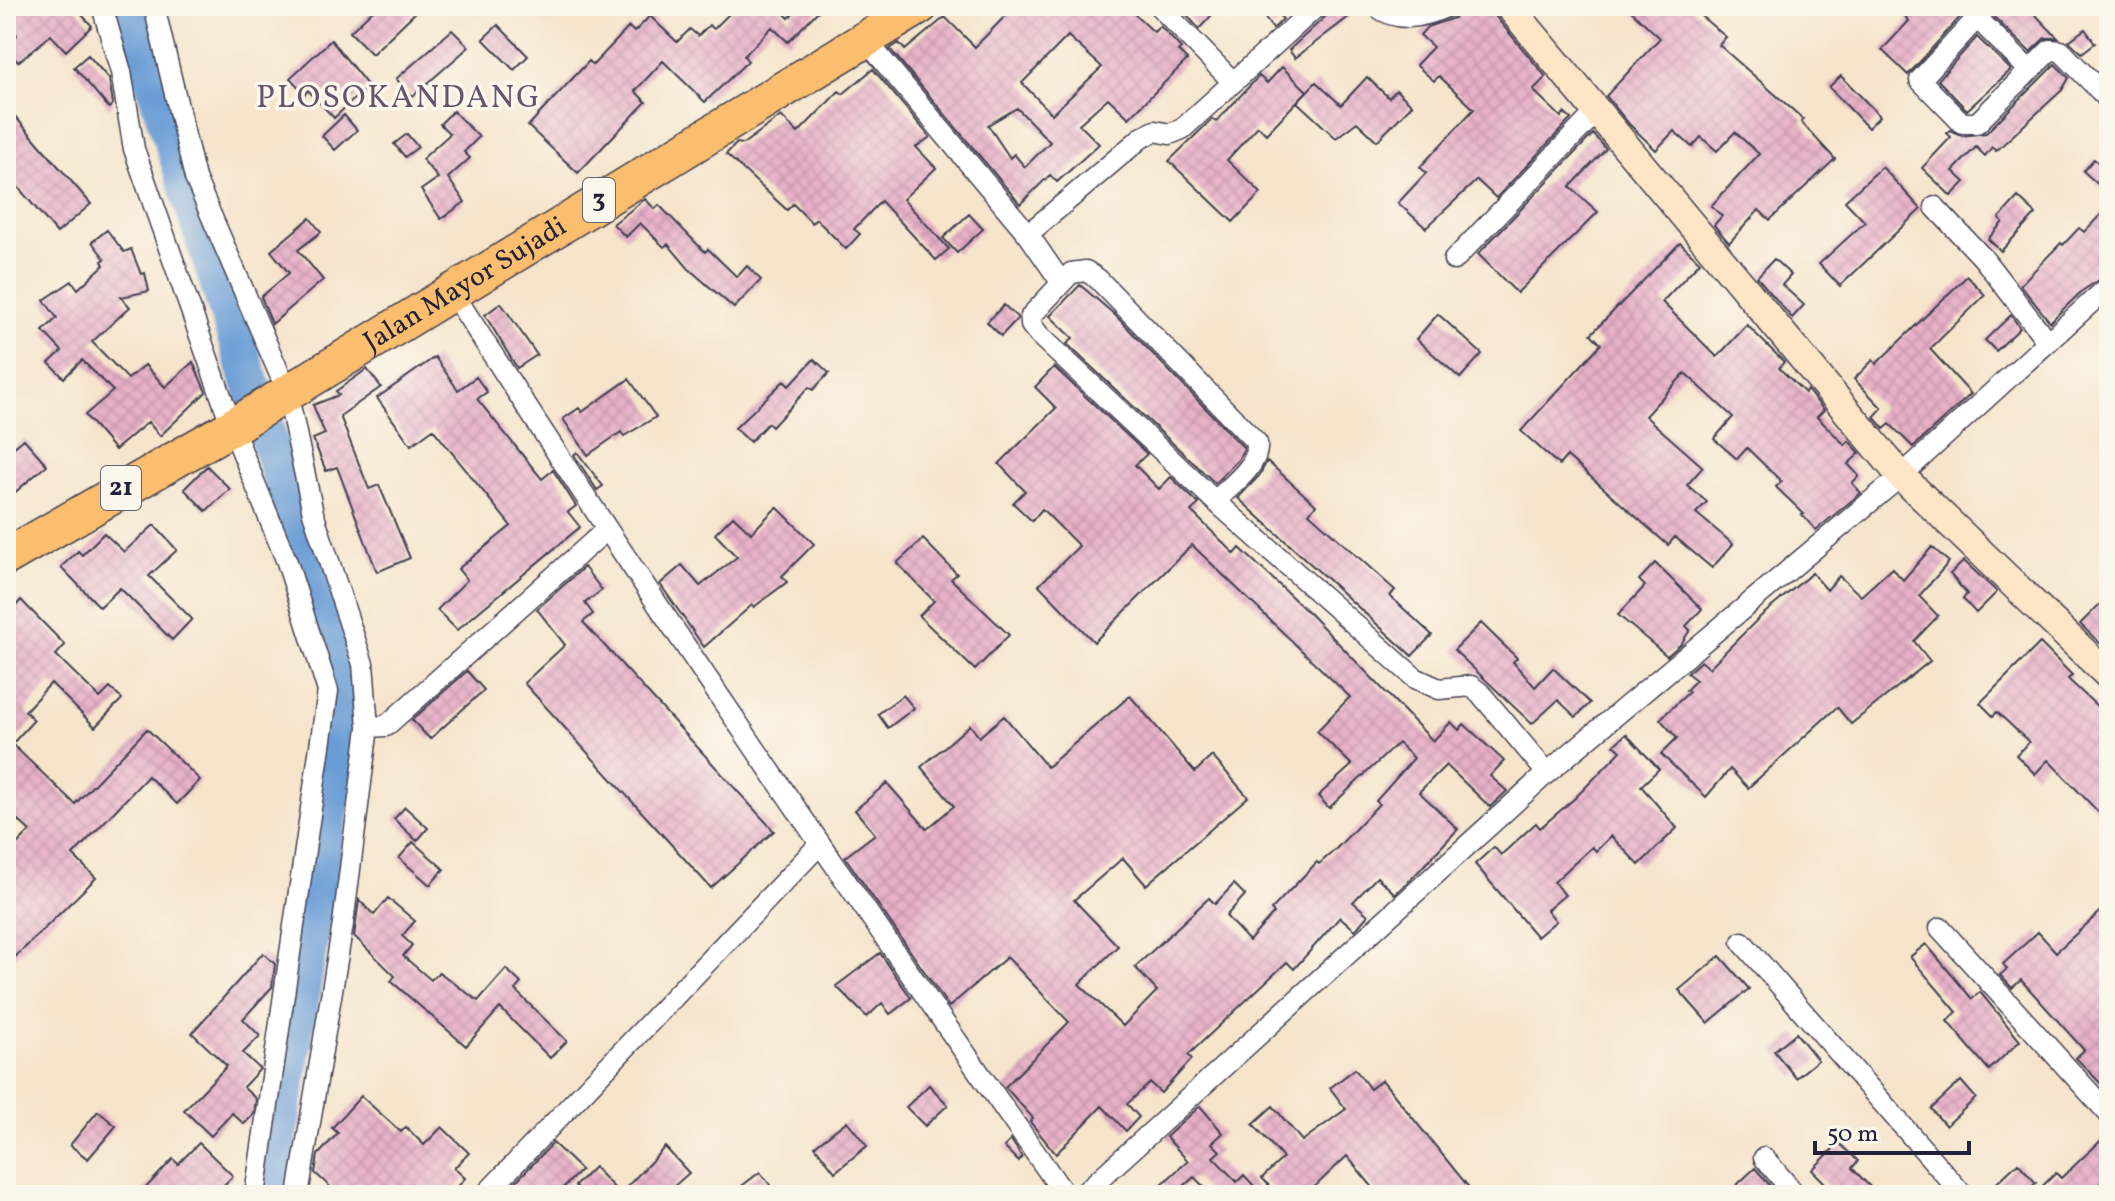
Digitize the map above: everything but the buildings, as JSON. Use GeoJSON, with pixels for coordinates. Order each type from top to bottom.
{"type":"FeatureCollection","features":[{"type":"Feature","properties":{"kind":"highway","name":"Jalan Mayor Sujadi"},"geometry":{"type":"LineString","coordinates":[[6,557],[235,425],[451,290],[920,6]]}},
{"type":"Feature","properties":{"kind":"street"},"geometry":{"type":"LineString","coordinates":[[102,6],[121,72],[134,149],[287,562],[328,691],[255,1195]]}},
{"type":"Feature","properties":{"kind":"street"},"geometry":{"type":"LineString","coordinates":[[154,6],[195,178],[283,393],[313,513],[363,664],[368,727],[343,924],[298,1195]]}},
{"type":"Feature","properties":{"kind":"street"},"geometry":{"type":"LineString","coordinates":[[1159,6],[1232,81]]}},
{"type":"Feature","properties":{"kind":"street"},"geometry":{"type":"LineString","coordinates":[[1028,234],[1141,138],[1155,131],[1170,134],[1182,129],[1317,6]]}},
{"type":"Feature","properties":{"kind":"street"},"geometry":{"type":"LineString","coordinates":[[1376,6],[1385,13],[1420,19],[1448,6]]}},
{"type":"Feature","properties":{"kind":"street"},"geometry":{"type":"LineString","coordinates":[[1509,6],[1901,476],[2109,676]]}},
{"type":"Feature","properties":{"kind":"street"},"geometry":{"type":"LineString","coordinates":[[2029,70],[1982,12],[1922,75],[1922,86],[1967,126],[1977,123],[2050,50],[2061,51],[2109,100]]}},
{"type":"Feature","properties":{"kind":"street"},"geometry":{"type":"LineString","coordinates":[[865,39],[1028,234],[1061,282]]}},
{"type":"Feature","properties":{"kind":"street"},"geometry":{"type":"LineString","coordinates":[[1454,260],[1597,111]]}},
{"type":"Feature","properties":{"kind":"street"},"geometry":{"type":"LineString","coordinates":[[1935,207],[1983,258],[2047,341]]}},
{"type":"Feature","properties":{"kind":"street"},"geometry":{"type":"LineString","coordinates":[[1215,501],[1252,464],[1257,456],[1257,443],[1098,279],[1078,270],[1036,306],[1031,325],[1215,501],[1415,678],[1439,689],[1471,686],[1480,693],[1547,773]]}},
{"type":"Feature","properties":{"kind":"street"},"geometry":{"type":"LineString","coordinates":[[1082,1195],[1547,773],[1901,476],[2109,286]]}},
{"type":"Feature","properties":{"kind":"street"},"geometry":{"type":"LineString","coordinates":[[451,290],[605,531],[819,845],[1065,1195]]}},
{"type":"Feature","properties":{"kind":"street"},"geometry":{"type":"LineString","coordinates":[[368,727],[386,726],[605,531]]}},
{"type":"Feature","properties":{"kind":"street"},"geometry":{"type":"LineString","coordinates":[[485,1195],[819,845]]}},
{"type":"Feature","properties":{"kind":"street"},"geometry":{"type":"LineString","coordinates":[[1940,928],[2109,1114]]}},
{"type":"Feature","properties":{"kind":"street"},"geometry":{"type":"LineString","coordinates":[[1742,942],[1963,1195]]}},
{"type":"Feature","properties":{"kind":"street"},"geometry":{"type":"LineString","coordinates":[[1764,1158],[1796,1195]]}},
{"type":"Feature","properties":{"kind":"waterway"},"geometry":{"type":"LineString","coordinates":[[129,6],[349,688],[269,1195]]}},
{"type":"Feature","properties":{"kind":"district","name":"PLOSOKANDANG"},"geometry":{"type":"Point","coordinates":[399,99]}}]}
